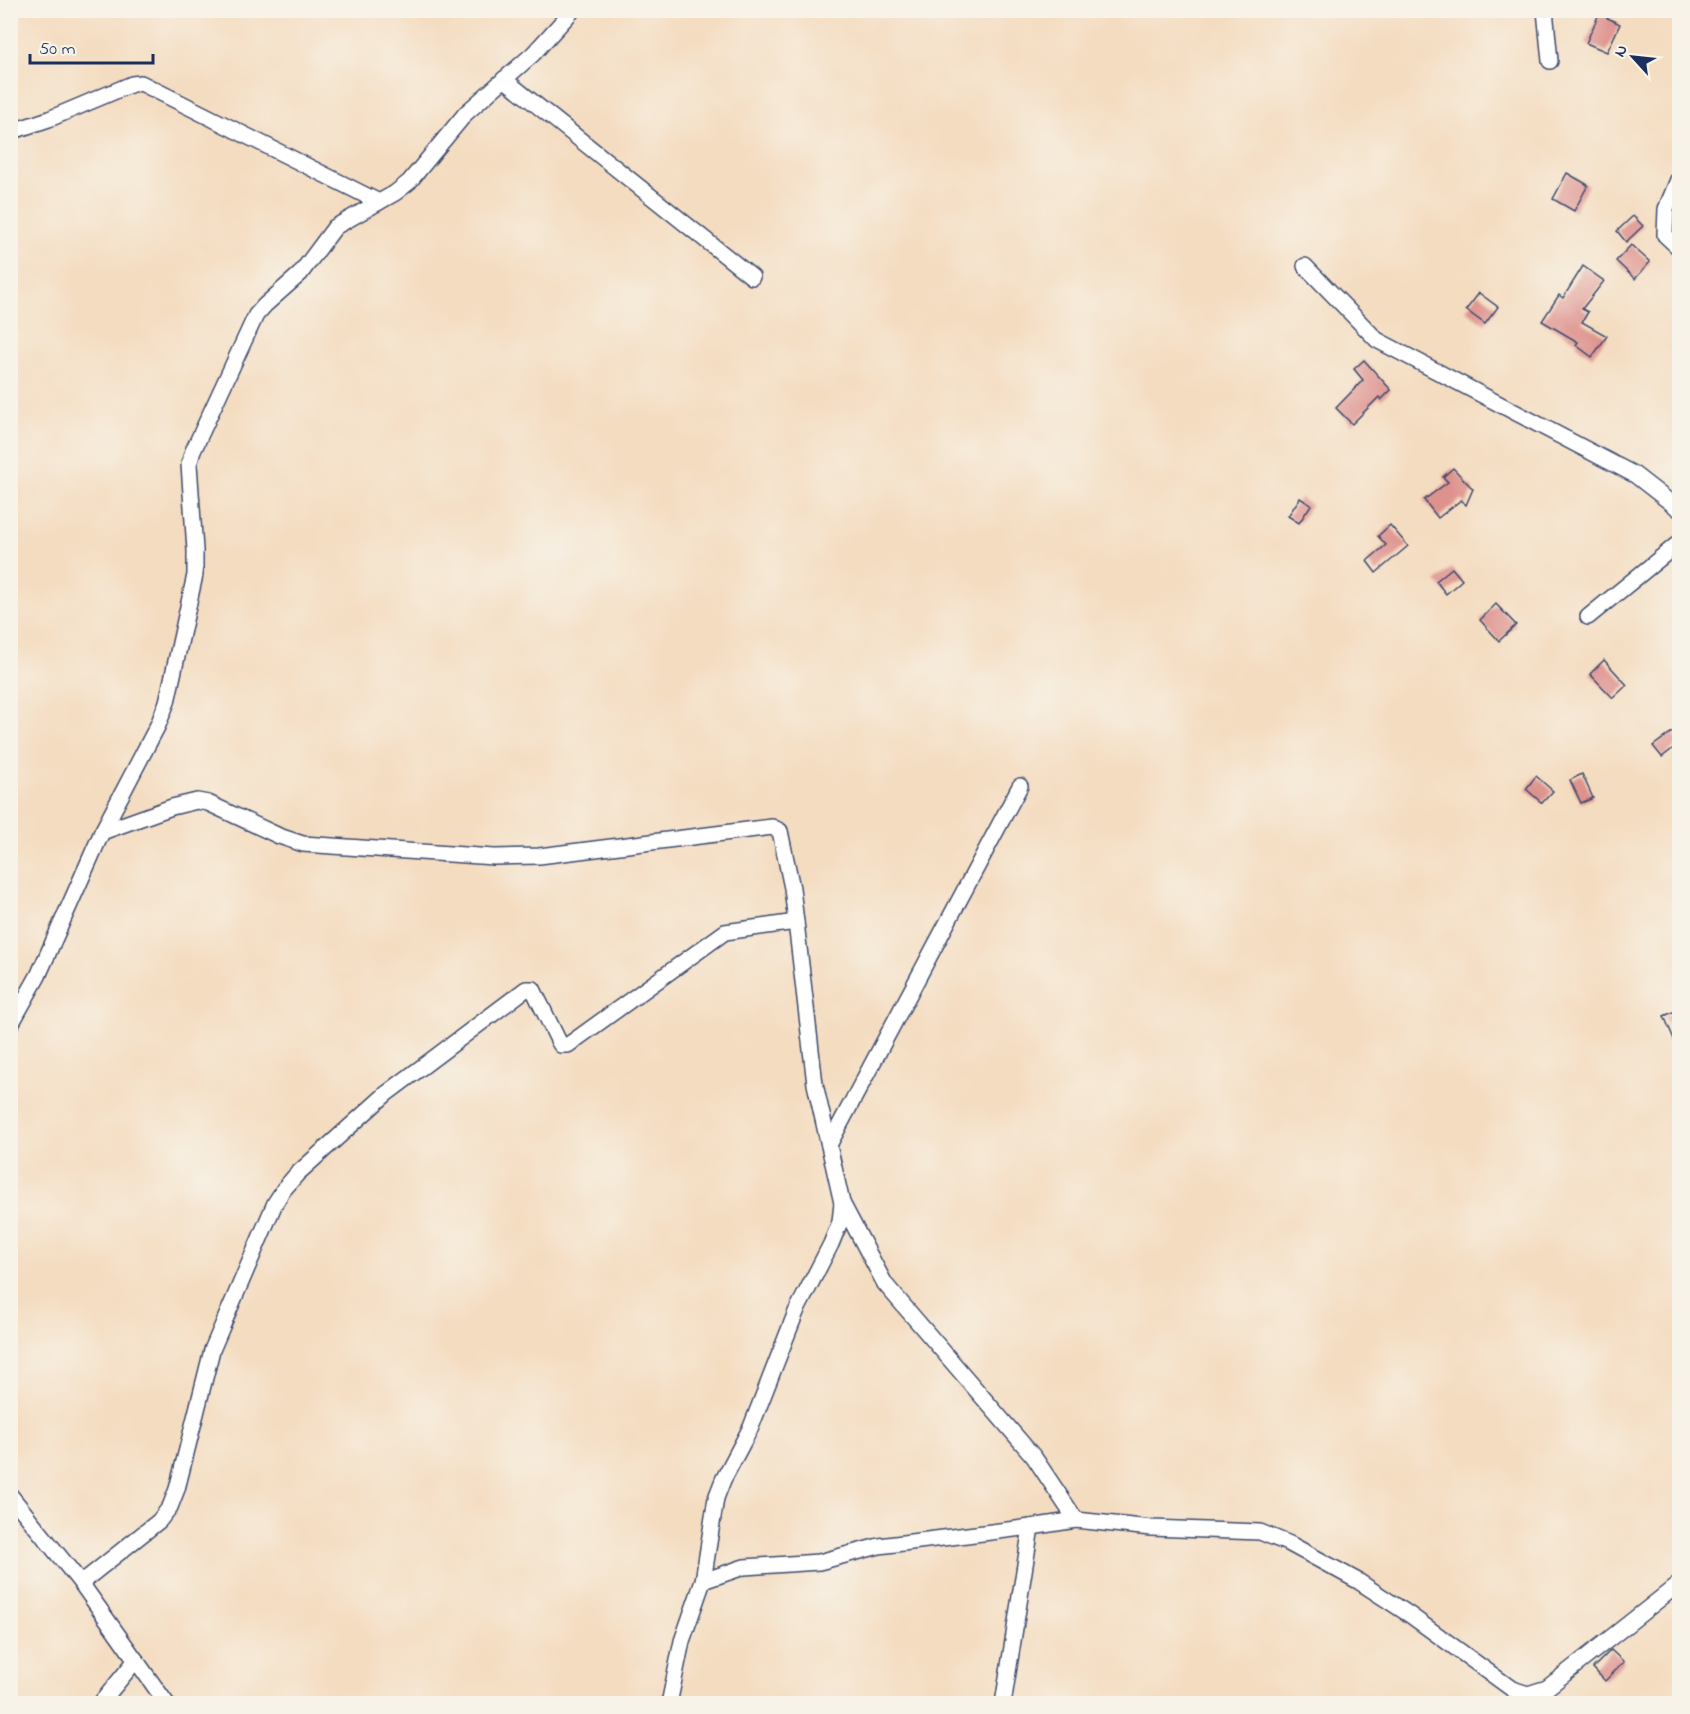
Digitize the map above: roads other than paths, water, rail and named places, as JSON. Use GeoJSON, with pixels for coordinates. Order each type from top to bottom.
{"type":"FeatureCollection","features":[{"type":"Feature","properties":{"kind":"street"},"geometry":{"type":"LineString","coordinates":[[10,1026],[38,976],[102,832],[158,725],[167,702],[195,574],[189,464],[256,315],[300,274],[336,227],[409,182],[466,113],[533,54],[573,10]]}},
{"type":"Feature","properties":{"kind":"street"},"geometry":{"type":"LineString","coordinates":[[1545,10],[1550,61]]}},
{"type":"Feature","properties":{"kind":"street"},"geometry":{"type":"LineString","coordinates":[[504,79],[752,277]]}},
{"type":"Feature","properties":{"kind":"street"},"geometry":{"type":"LineString","coordinates":[[10,132],[49,119],[132,84],[141,83],[379,202]]}},
{"type":"Feature","properties":{"kind":"street"},"geometry":{"type":"LineString","coordinates":[[1680,176],[1666,209],[1665,235],[1680,249]]}},
{"type":"Feature","properties":{"kind":"street"},"geometry":{"type":"LineString","coordinates":[[1305,266],[1377,340],[1635,476],[1680,510]]}},
{"type":"Feature","properties":{"kind":"street"},"geometry":{"type":"LineString","coordinates":[[1588,616],[1680,542]]}},
{"type":"Feature","properties":{"kind":"street"},"geometry":{"type":"LineString","coordinates":[[829,1145],[1020,786]]}},
{"type":"Feature","properties":{"kind":"street"},"geometry":{"type":"LineString","coordinates":[[102,832],[172,807],[197,801],[208,803],[279,836],[303,844],[483,857],[539,856],[772,827],[780,831],[792,888],[812,1065],[842,1203],[885,1284],[1034,1457],[1076,1520]]}},
{"type":"Feature","properties":{"kind":"street"},"geometry":{"type":"LineString","coordinates":[[81,1583],[159,1521],[170,1507],[177,1489],[207,1366],[218,1335],[275,1203],[297,1174],[386,1094],[526,989],[533,989],[561,1045],[568,1045],[717,936],[725,932],[796,922]]}},
{"type":"Feature","properties":{"kind":"street"},"geometry":{"type":"LineString","coordinates":[[669,1704],[682,1641],[703,1581],[716,1498],[751,1427],[796,1312],[831,1244],[840,1222],[842,1203]]}},
{"type":"Feature","properties":{"kind":"street"},"geometry":{"type":"LineString","coordinates":[[10,1495],[81,1583],[167,1704]]}},
{"type":"Feature","properties":{"kind":"street"},"geometry":{"type":"LineString","coordinates":[[703,1581],[744,1567],[819,1562],[879,1546],[1076,1520],[1151,1528],[1260,1532],[1290,1544],[1358,1581],[1410,1615],[1512,1689],[1528,1694],[1548,1688],[1680,1583]]}},
{"type":"Feature","properties":{"kind":"street"},"geometry":{"type":"LineString","coordinates":[[1003,1704],[1031,1527]]}},
{"type":"Feature","properties":{"kind":"street"},"geometry":{"type":"LineString","coordinates":[[100,1704],[136,1659]]}}]}
